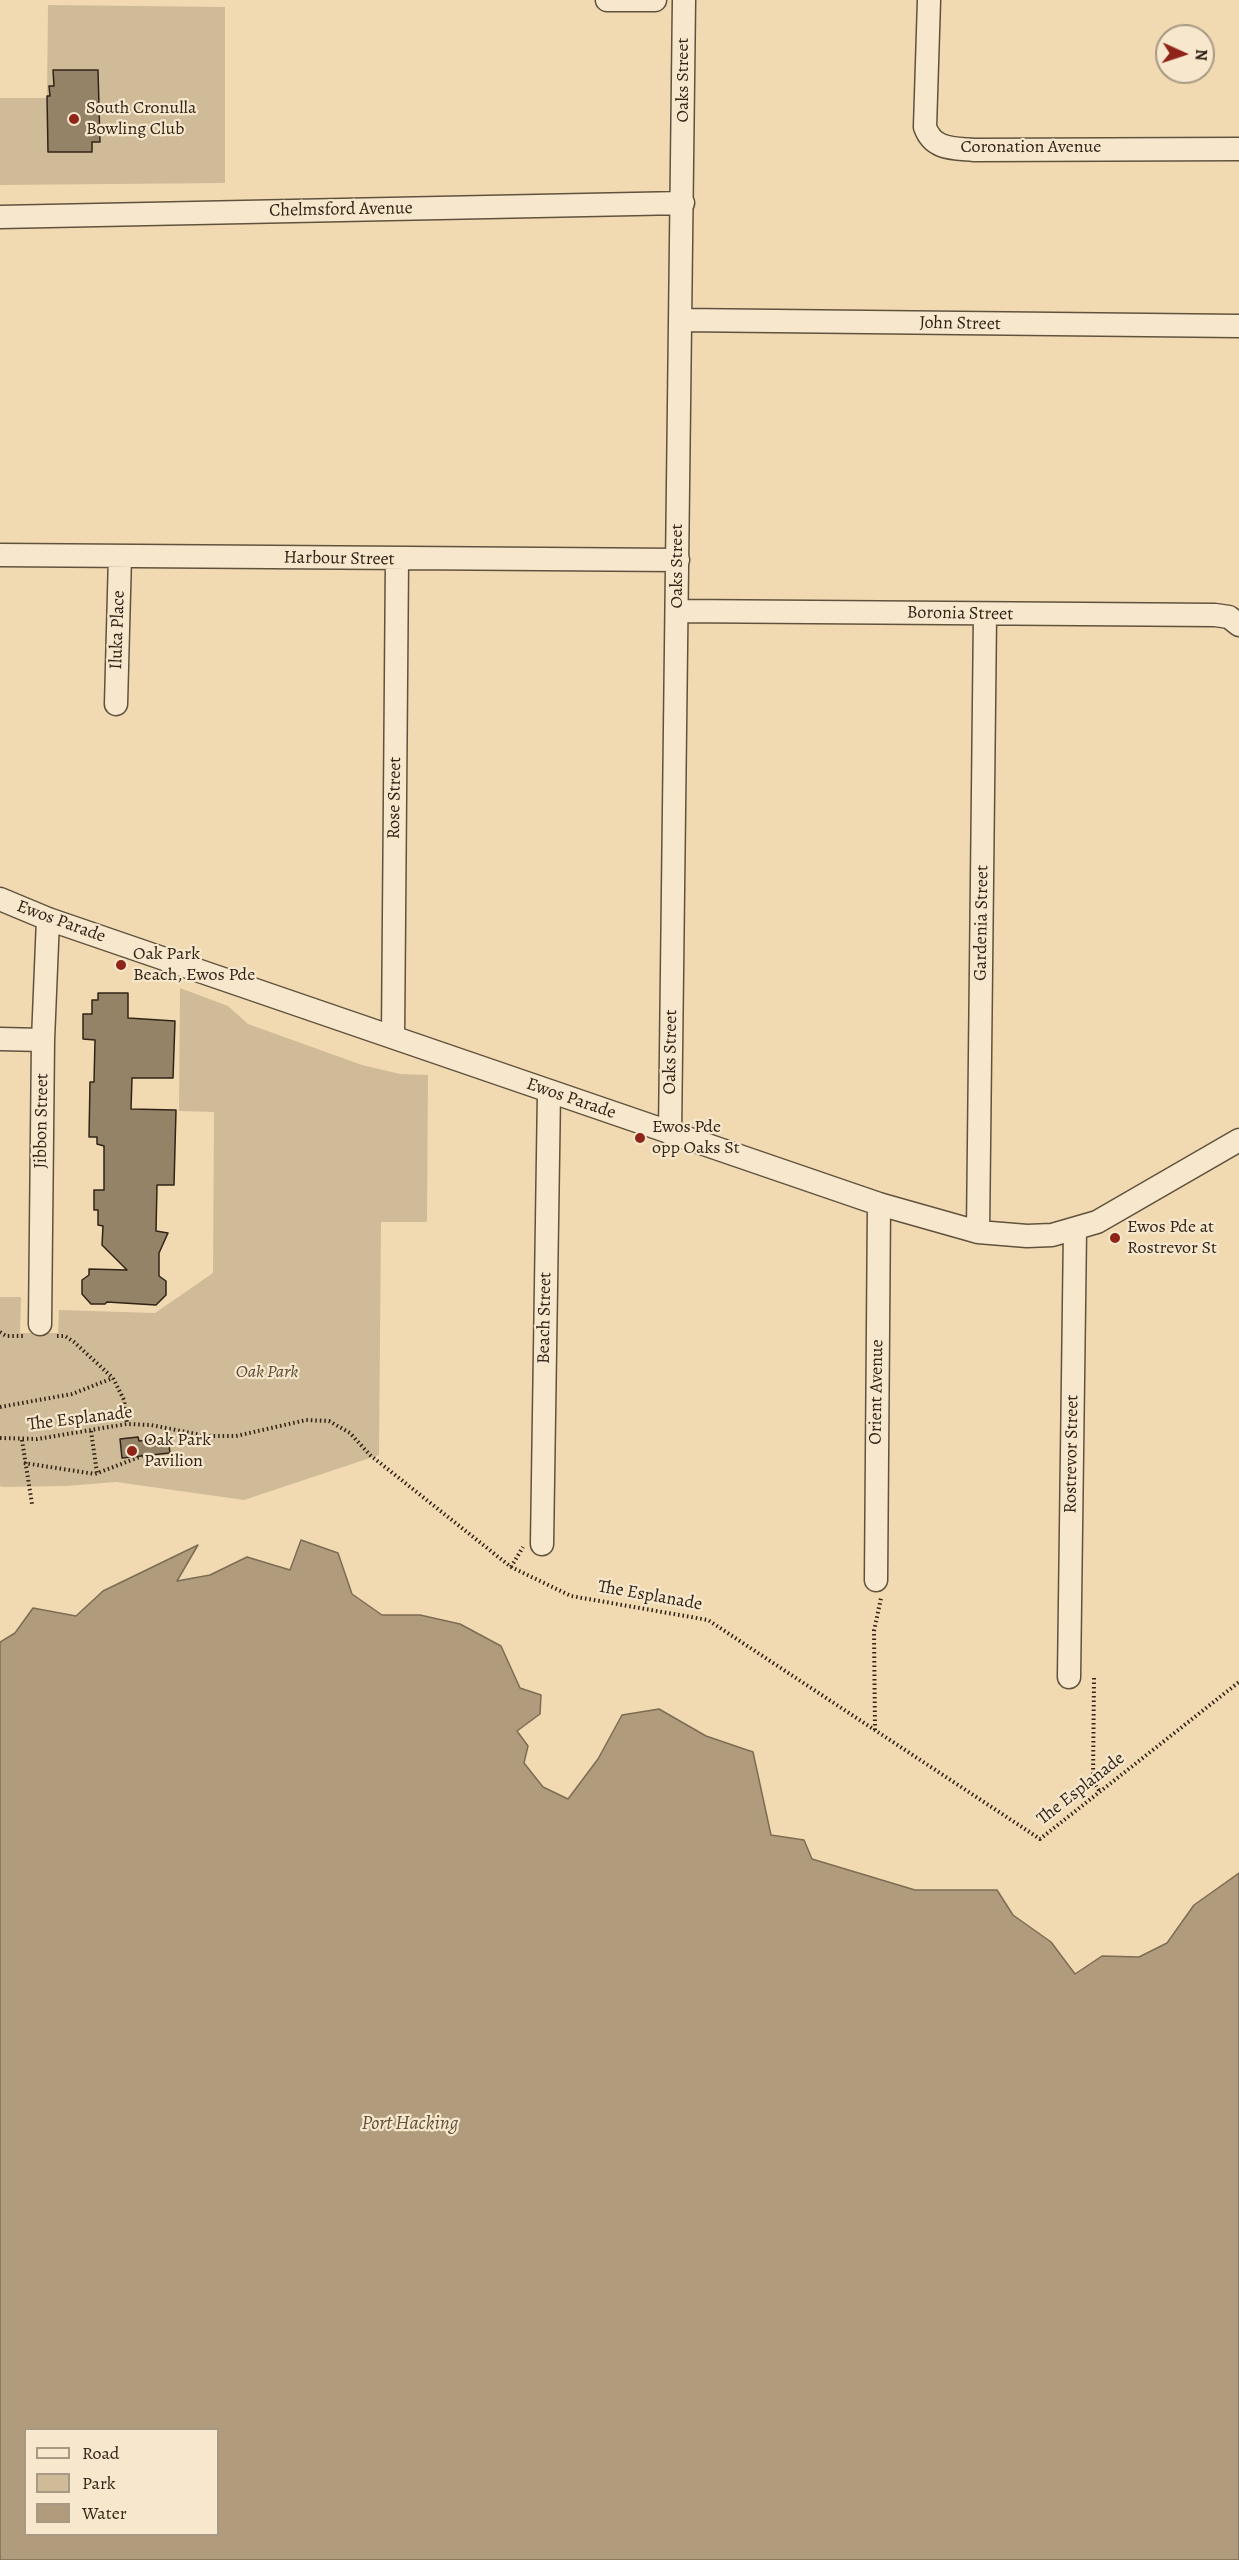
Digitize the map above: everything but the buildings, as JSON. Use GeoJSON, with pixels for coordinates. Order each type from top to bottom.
{"type":"FeatureCollection","features":[{"type":"Feature","properties":{"kind":"street"},"geometry":{"type":"LineString","coordinates":[[607,0],[656,0]]}},
{"type":"Feature","properties":{"kind":"street","name":"Oaks Street"},"geometry":{"type":"LineString","coordinates":[[670,1133],[684,0]]}},
{"type":"Feature","properties":{"kind":"street","name":"Coronation Avenue"},"geometry":{"type":"LineString","coordinates":[[929,0],[925,127],[928,137],[941,147],[974,150],[1239,149]]}},
{"type":"Feature","properties":{"kind":"street","name":"Chelmsford Avenue"},"geometry":{"type":"LineString","coordinates":[[0,217],[683,204]]}},
{"type":"Feature","properties":{"kind":"street","name":"John Street"},"geometry":{"type":"LineString","coordinates":[[681,320],[1239,326]]}},
{"type":"Feature","properties":{"kind":"street","name":"Harbour Street"},"geometry":{"type":"LineString","coordinates":[[0,555],[397,560],[678,560]]}},
{"type":"Feature","properties":{"kind":"street","name":"Iluka Place"},"geometry":{"type":"LineString","coordinates":[[116,704],[120,556]]}},
{"type":"Feature","properties":{"kind":"street","name":"Rose Street"},"geometry":{"type":"LineString","coordinates":[[393,1036],[397,560]]}},
{"type":"Feature","properties":{"kind":"street","name":"Boronia Street"},"geometry":{"type":"LineString","coordinates":[[678,611],[1215,615],[1229,617],[1239,625]]}},
{"type":"Feature","properties":{"kind":"street","name":"Gardenia Street"},"geometry":{"type":"LineString","coordinates":[[978,1232],[985,615]]}},
{"type":"Feature","properties":{"kind":"street","name":"Ewos Parade"},"geometry":{"type":"LineString","coordinates":[[0,899],[48,920],[393,1036],[549,1092],[879,1204],[978,1232],[1027,1236],[1075,1230],[1117,1212],[1239,1140]]}},
{"type":"Feature","properties":{"kind":"street","name":"Jibbon Street"},"geometry":{"type":"LineString","coordinates":[[41,1332],[43,1040],[48,920]]}},
{"type":"Feature","properties":{"kind":"street"},"geometry":{"type":"LineString","coordinates":[[0,1039],[43,1040]]}},
{"type":"Feature","properties":{"kind":"street","name":"Beach Street"},"geometry":{"type":"LineString","coordinates":[[542,1544],[549,1092]]}},
{"type":"Feature","properties":{"kind":"street","name":"Orient Avenue"},"geometry":{"type":"LineString","coordinates":[[876,1580],[879,1204]]}},
{"type":"Feature","properties":{"kind":"street","name":"Rostrevor Street"},"geometry":{"type":"LineString","coordinates":[[1069,1677],[1075,1230]]}},
{"type":"Feature","properties":{"kind":"path"},"geometry":{"type":"LineString","coordinates":[[0,1332],[6,1336],[41,1332],[65,1336],[112,1378],[124,1400],[127,1424]]}},
{"type":"Feature","properties":{"kind":"path"},"geometry":{"type":"LineString","coordinates":[[0,1407],[72,1394],[112,1378]]}},
{"type":"Feature","properties":{"kind":"path","name":"The Esplanade"},"geometry":{"type":"LineString","coordinates":[[0,1438],[22,1440],[127,1424],[151,1425],[221,1437],[246,1435],[306,1420],[330,1421],[350,1433],[370,1455],[511,1567],[570,1596],[708,1620],[1040,1839],[1239,1682]]}},
{"type":"Feature","properties":{"kind":"path"},"geometry":{"type":"LineString","coordinates":[[91,1431],[97,1473]]}},
{"type":"Feature","properties":{"kind":"path"},"geometry":{"type":"LineString","coordinates":[[22,1440],[32,1504]]}},
{"type":"Feature","properties":{"kind":"path"},"geometry":{"type":"LineString","coordinates":[[24,1463],[97,1473],[142,1456]]}},
{"type":"Feature","properties":{"kind":"path"},"geometry":{"type":"LineString","coordinates":[[875,1731],[874,1631],[882,1602],[876,1580]]}},
{"type":"Feature","properties":{"kind":"path"},"geometry":{"type":"LineString","coordinates":[[1094,1678],[1093,1781],[1100,1792]]}},
{"type":"Feature","properties":{"kind":"green space"},"geometry":{"type":"Polygon","coordinates":[[[48,5],[225,7],[225,183],[0,185],[0,98],[47,98],[48,5]]]}},
{"type":"Feature","properties":{"kind":"green space","name":"Oak Park"},"geometry":{"type":"Polygon","coordinates":[[[180,988],[228,1006],[248,1024],[362,1065],[400,1074],[428,1075],[427,1222],[381,1222],[379,1455],[244,1500],[116,1482],[66,1486],[2,1487],[0,1486],[0,1297],[21,1297],[20,1333],[58,1333],[59,1310],[155,1313],[213,1273],[214,1112],[179,1111],[180,988]]]}},
{"type":"Feature","properties":{"kind":"water","name":"Port Hacking"},"geometry":{"type":"Polygon","coordinates":[[[301,1540],[338,1553],[352,1594],[382,1615],[420,1615],[460,1624],[501,1646],[520,1688],[541,1695],[540,1714],[517,1731],[528,1746],[524,1763],[543,1787],[568,1799],[598,1759],[622,1715],[659,1709],[706,1736],[753,1752],[771,1835],[804,1840],[812,1859],[915,1890],[997,1890],[1013,1915],[1051,1942],[1075,1974],[1102,1956],[1139,1957],[1167,1943],[1194,1905],[1239,1873],[1239,2560],[0,2560],[0,1642],[15,1633],[33,1608],[76,1616],[103,1591],[198,1545],[177,1581],[210,1575],[247,1557],[290,1570],[301,1540]]]}},
{"type":"Feature","properties":{"kind":"place","name":"South Cronulla Bowling Club"},"geometry":{"type":"Point","coordinates":[74,119]}},
{"type":"Feature","properties":{"kind":"place","name":"Oak Park Beach, Ewos Pde"},"geometry":{"type":"Point","coordinates":[121,965]}},
{"type":"Feature","properties":{"kind":"place","name":"Ewos Pde opp Oaks St"},"geometry":{"type":"Point","coordinates":[640,1138]}},
{"type":"Feature","properties":{"kind":"place","name":"Ewos Pde at Rostrevor St"},"geometry":{"type":"Point","coordinates":[1115,1238]}},
{"type":"Feature","properties":{"kind":"place","name":"Oak Park Pavilion"},"geometry":{"type":"Point","coordinates":[132,1451]}}]}
